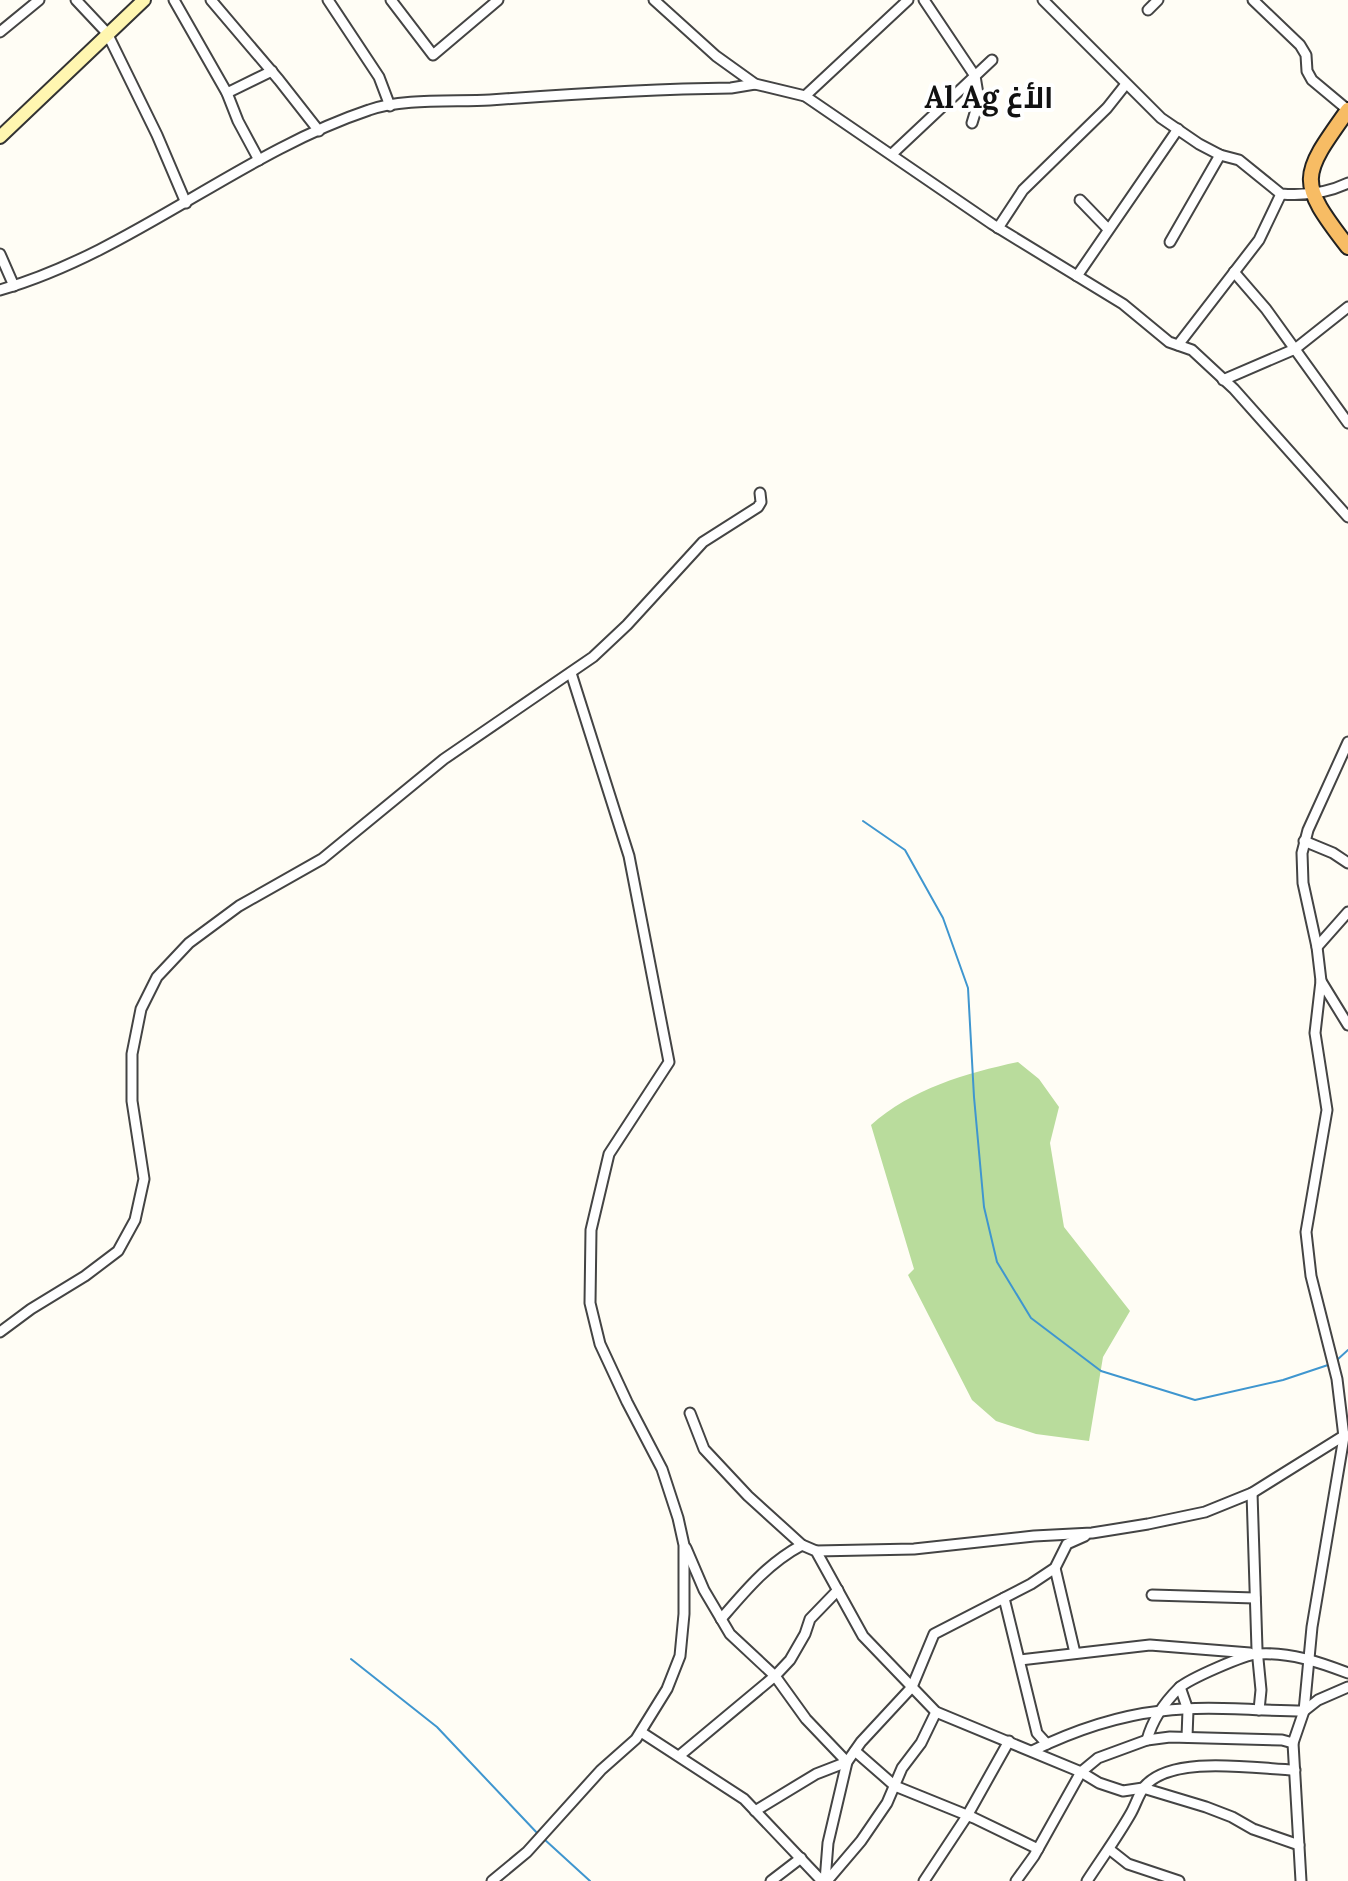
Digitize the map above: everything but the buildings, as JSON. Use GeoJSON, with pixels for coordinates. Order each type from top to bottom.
{"type":"FeatureCollection","features":[{"type":"Feature","properties":{"kind":"highway"},"geometry":{"type":"LineString","coordinates":[[1348,110],[1319,151],[1311,166],[1309,180],[1311,194],[1319,209],[1348,247]]}},
{"type":"Feature","properties":{"kind":"main road"},"geometry":{"type":"LineString","coordinates":[[0,137],[144,0]]}},
{"type":"Feature","properties":{"kind":"street"},"geometry":{"type":"LineString","coordinates":[[0,32],[39,0]]}},
{"type":"Feature","properties":{"kind":"street"},"geometry":{"type":"LineString","coordinates":[[76,0],[107,33],[186,203]]}},
{"type":"Feature","properties":{"kind":"street"},"geometry":{"type":"LineString","coordinates":[[174,0],[227,93],[259,160]]}},
{"type":"Feature","properties":{"kind":"street"},"geometry":{"type":"LineString","coordinates":[[328,0],[379,77],[390,106]]}},
{"type":"Feature","properties":{"kind":"street"},"geometry":{"type":"LineString","coordinates":[[391,0],[433,55],[498,0]]}},
{"type":"Feature","properties":{"kind":"street"},"geometry":{"type":"LineString","coordinates":[[654,0],[716,56],[755,84],[805,96],[998,228],[1123,304],[1169,342],[1192,350],[1348,517]]}},
{"type":"Feature","properties":{"kind":"street"},"geometry":{"type":"LineString","coordinates":[[805,96],[908,0]]}},
{"type":"Feature","properties":{"kind":"street"},"geometry":{"type":"LineString","coordinates":[[924,0],[975,76],[979,100],[972,123]]}},
{"type":"Feature","properties":{"kind":"street"},"geometry":{"type":"LineString","coordinates":[[1043,0],[1161,118],[1220,155],[1239,160],[1281,194],[1311,194],[1348,183]]}},
{"type":"Feature","properties":{"kind":"street"},"geometry":{"type":"LineString","coordinates":[[1148,10],[1158,0]]}},
{"type":"Feature","properties":{"kind":"street"},"geometry":{"type":"LineString","coordinates":[[1253,0],[1300,45],[1306,55],[1307,71],[1312,80],[1348,110]]}},
{"type":"Feature","properties":{"kind":"street"},"geometry":{"type":"LineString","coordinates":[[216,1],[319,131]]}},
{"type":"Feature","properties":{"kind":"street"},"geometry":{"type":"LineString","coordinates":[[892,154],[992,60]]}},
{"type":"Feature","properties":{"kind":"street"},"geometry":{"type":"LineString","coordinates":[[227,93],[272,71]]}},
{"type":"Feature","properties":{"kind":"street"},"geometry":{"type":"LineString","coordinates":[[0,290],[50,274],[186,203],[259,160],[371,109],[545,94],[731,88],[755,84]]}},
{"type":"Feature","properties":{"kind":"street"},"geometry":{"type":"LineString","coordinates":[[998,228],[1023,190],[1107,108],[1126,84]]}},
{"type":"Feature","properties":{"kind":"street"},"geometry":{"type":"LineString","coordinates":[[1077,276],[1178,129]]}},
{"type":"Feature","properties":{"kind":"street"},"geometry":{"type":"LineString","coordinates":[[1170,242],[1220,155]]}},
{"type":"Feature","properties":{"kind":"street"},"geometry":{"type":"LineString","coordinates":[[1178,345],[1259,240],[1281,194]]}},
{"type":"Feature","properties":{"kind":"street"},"geometry":{"type":"LineString","coordinates":[[1080,200],[1108,229]]}},
{"type":"Feature","properties":{"kind":"street"},"geometry":{"type":"LineString","coordinates":[[0,254],[14,286]]}},
{"type":"Feature","properties":{"kind":"street"},"geometry":{"type":"LineString","coordinates":[[1234,272],[1266,309],[1348,423]]}},
{"type":"Feature","properties":{"kind":"street"},"geometry":{"type":"LineString","coordinates":[[1223,380],[1295,349],[1348,307]]}},
{"type":"Feature","properties":{"kind":"street"},"geometry":{"type":"LineString","coordinates":[[0,1332],[118,1251],[135,1220],[144,1179],[132,1101],[132,1054],[141,1009],[157,977],[189,943],[239,906],[322,859],[444,759],[593,657],[627,625],[703,542],[758,507],[760,493]]}},
{"type":"Feature","properties":{"kind":"street"},"geometry":{"type":"LineString","coordinates":[[571,673],[629,856],[669,1062],[609,1154],[591,1230],[590,1303],[600,1344],[662,1469],[684,1545],[721,1619],[730,1634],[775,1676],[806,1719],[847,1762]]}},
{"type":"Feature","properties":{"kind":"street"},"geometry":{"type":"LineString","coordinates":[[1301,1881],[1293,1743],[1304,1711],[1325,1539],[1347,1438],[1337,1379],[1311,1276],[1306,1232],[1327,1110],[1315,1033],[1321,981],[1301,866],[1304,841],[1348,742]]}},
{"type":"Feature","properties":{"kind":"street"},"geometry":{"type":"LineString","coordinates":[[1304,841],[1348,863]]}},
{"type":"Feature","properties":{"kind":"street"},"geometry":{"type":"LineString","coordinates":[[1317,947],[1348,912]]}},
{"type":"Feature","properties":{"kind":"street"},"geometry":{"type":"LineString","coordinates":[[1321,981],[1348,1025]]}},
{"type":"Feature","properties":{"kind":"street"},"geometry":{"type":"LineString","coordinates":[[690,1413],[704,1449],[748,1496],[802,1545],[816,1551],[914,1549],[1092,1533],[1205,1512],[1252,1493],[1347,1438]]}},
{"type":"Feature","properties":{"kind":"street"},"geometry":{"type":"LineString","coordinates":[[1252,1493],[1261,1690],[1259,1710]]}},
{"type":"Feature","properties":{"kind":"street"},"geometry":{"type":"LineString","coordinates":[[825,1881],[828,1843],[847,1762],[912,1687],[934,1634],[1055,1568],[1067,1544],[1092,1533]]}},
{"type":"Feature","properties":{"kind":"street"},"geometry":{"type":"LineString","coordinates":[[492,1881],[527,1852],[601,1770],[636,1739],[667,1689],[680,1656],[684,1614],[684,1545]]}},
{"type":"Feature","properties":{"kind":"street"},"geometry":{"type":"LineString","coordinates":[[721,1619],[752,1582],[785,1554],[802,1545]]}},
{"type":"Feature","properties":{"kind":"street"},"geometry":{"type":"LineString","coordinates":[[816,1551],[863,1636],[936,1712],[1081,1772],[1099,1783],[1123,1791],[1143,1788],[1206,1807],[1263,1834],[1299,1845]]}},
{"type":"Feature","properties":{"kind":"street"},"geometry":{"type":"LineString","coordinates":[[1055,1568],[1075,1653]]}},
{"type":"Feature","properties":{"kind":"street"},"geometry":{"type":"LineString","coordinates":[[679,1756],[775,1676],[790,1660],[810,1619],[838,1590]]}},
{"type":"Feature","properties":{"kind":"street"},"geometry":{"type":"LineString","coordinates":[[1152,1595],[1255,1598]]}},
{"type":"Feature","properties":{"kind":"street"},"geometry":{"type":"LineString","coordinates":[[1004,1598],[1037,1733],[1047,1744]]}},
{"type":"Feature","properties":{"kind":"street"},"geometry":{"type":"LineString","coordinates":[[1020,1660],[1150,1645],[1309,1659],[1348,1673]]}},
{"type":"Feature","properties":{"kind":"street"},"geometry":{"type":"LineString","coordinates":[[1147,1740],[1150,1727],[1180,1687],[1257,1653]]}},
{"type":"Feature","properties":{"kind":"street"},"geometry":{"type":"LineString","coordinates":[[1180,1687],[1188,1710],[1187,1737]]}},
{"type":"Feature","properties":{"kind":"street"},"geometry":{"type":"LineString","coordinates":[[1032,1751],[1065,1735],[1101,1723],[1161,1711],[1304,1711],[1318,1700],[1348,1687]]}},
{"type":"Feature","properties":{"kind":"street"},"geometry":{"type":"LineString","coordinates":[[825,1881],[861,1841],[887,1803],[902,1768],[921,1743],[936,1712]]}},
{"type":"Feature","properties":{"kind":"street"},"geometry":{"type":"LineString","coordinates":[[641,1732],[744,1799],[825,1881]]}},
{"type":"Feature","properties":{"kind":"street"},"geometry":{"type":"LineString","coordinates":[[1016,1881],[1038,1849],[1081,1772],[1098,1758],[1147,1740],[1187,1737],[1293,1743]]}},
{"type":"Feature","properties":{"kind":"street"},"geometry":{"type":"LineString","coordinates":[[924,1881],[967,1816],[1009,1741]]}},
{"type":"Feature","properties":{"kind":"street"},"geometry":{"type":"LineString","coordinates":[[855,1751],[895,1786],[1038,1849]]}},
{"type":"Feature","properties":{"kind":"street"},"geometry":{"type":"LineString","coordinates":[[755,1811],[816,1774],[847,1762]]}},
{"type":"Feature","properties":{"kind":"street"},"geometry":{"type":"LineString","coordinates":[[1087,1881],[1133,1810],[1143,1788],[1152,1779],[1170,1770],[1209,1766],[1295,1770]]}},
{"type":"Feature","properties":{"kind":"street"},"geometry":{"type":"LineString","coordinates":[[1109,1849],[1128,1864],[1179,1881]]}},
{"type":"Feature","properties":{"kind":"street"},"geometry":{"type":"LineString","coordinates":[[771,1881],[801,1858]]}},
{"type":"Feature","properties":{"kind":"green space"},"geometry":{"type":"Polygon","coordinates":[[[1018,1062],[1039,1079],[1059,1107],[1050,1143],[1064,1227],[1130,1311],[1103,1357],[1089,1441],[1036,1434],[996,1421],[972,1400],[908,1275],[914,1269],[871,1125],[921,1092],[979,1071],[1018,1062]]]}},
{"type":"Feature","properties":{"kind":"waterway"},"geometry":{"type":"LineString","coordinates":[[863,821],[905,850],[943,918],[968,988],[984,1207],[997,1262],[1031,1318],[1101,1371],[1195,1400],[1283,1380],[1328,1365]]}},
{"type":"Feature","properties":{"kind":"waterway"},"geometry":{"type":"LineString","coordinates":[[1337,1360],[1348,1350]]}},
{"type":"Feature","properties":{"kind":"waterway"},"geometry":{"type":"LineString","coordinates":[[351,1659],[437,1727],[539,1835]]}},
{"type":"Feature","properties":{"kind":"waterway"},"geometry":{"type":"LineString","coordinates":[[544,1839],[590,1881]]}},
{"type":"Feature","properties":{"kind":"district","name":"Al Ag الأغ"},"geometry":{"type":"Point","coordinates":[989,97]}}]}
